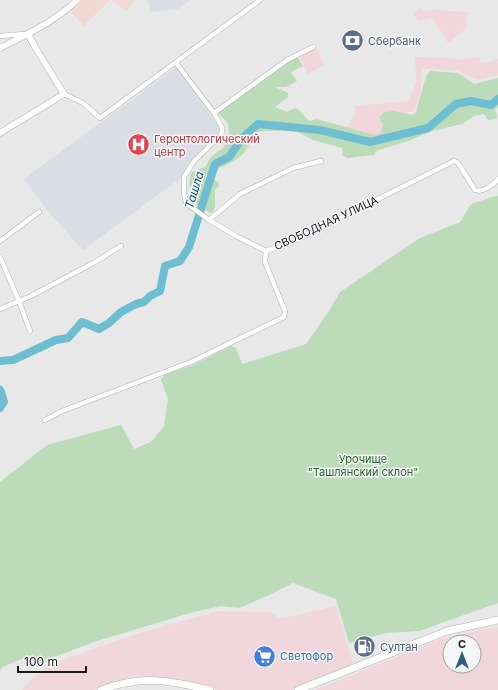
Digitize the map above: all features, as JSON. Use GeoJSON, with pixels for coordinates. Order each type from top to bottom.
{"type":"FeatureCollection","features":[{"type":"Feature","properties":{"kind":"main road"},"geometry":{"type":"LineString","coordinates":[[298,690],[447,631],[498,620]]}},
{"type":"Feature","properties":{"kind":"main road"},"geometry":{"type":"LineString","coordinates":[[101,690],[120,684],[144,680],[184,684],[210,690]]}},
{"type":"Feature","properties":{"kind":"street"},"geometry":{"type":"LineString","coordinates":[[0,48],[43,26],[63,13],[77,0]]}},
{"type":"Feature","properties":{"kind":"street"},"geometry":{"type":"LineString","coordinates":[[27,34],[64,94],[83,103],[100,118],[260,0]]}},
{"type":"Feature","properties":{"kind":"street"},"geometry":{"type":"LineString","coordinates":[[0,36],[27,34]]}},
{"type":"Feature","properties":{"kind":"street"},"geometry":{"type":"LineString","coordinates":[[214,113],[287,60],[314,47]]}},
{"type":"Feature","properties":{"kind":"street"},"geometry":{"type":"LineString","coordinates":[[176,63],[214,113],[222,126],[221,135],[194,161],[184,177],[186,203],[209,220],[266,251]]}},
{"type":"Feature","properties":{"kind":"street"},"geometry":{"type":"LineString","coordinates":[[0,133],[64,94]]}},
{"type":"Feature","properties":{"kind":"street"},"geometry":{"type":"LineString","coordinates":[[209,220],[240,194],[293,168],[320,161]]}},
{"type":"Feature","properties":{"kind":"street","name":"СВОБОДНАЯ УЛИЦА"},"geometry":{"type":"LineString","coordinates":[[45,420],[191,362],[284,317],[285,311],[265,262],[266,251],[292,242],[454,161],[458,162],[475,190],[481,191],[495,184],[498,179]]}},
{"type":"Feature","properties":{"kind":"street"},"geometry":{"type":"LineString","coordinates":[[0,241],[39,212]]}},
{"type":"Feature","properties":{"kind":"street"},"geometry":{"type":"LineString","coordinates":[[0,309],[29,297],[95,262],[121,246]]}},
{"type":"Feature","properties":{"kind":"street"},"geometry":{"type":"LineString","coordinates":[[0,257],[30,331]]}},
{"type":"Feature","properties":{"kind":"shaded area"},"geometry":{"type":"Polygon","coordinates":[[[83,0],[110,0],[83,26],[71,12],[83,0]]]}},
{"type":"Feature","properties":{"kind":"shaded area"},"geometry":{"type":"Polygon","coordinates":[[[111,0],[135,0],[127,11],[111,0]]]}},
{"type":"Feature","properties":{"kind":"shaded area"},"geometry":{"type":"Polygon","coordinates":[[[146,0],[191,0],[178,9],[150,12],[149,4],[146,0]]]}},
{"type":"Feature","properties":{"kind":"shaded area"},"geometry":{"type":"Polygon","coordinates":[[[420,8],[426,12],[432,10],[468,12],[466,29],[448,43],[432,18],[419,21],[413,14],[420,8]]]}},
{"type":"Feature","properties":{"kind":"shaded area"},"geometry":{"type":"Polygon","coordinates":[[[315,48],[325,64],[308,74],[299,56],[315,48]]]}},
{"type":"Feature","properties":{"kind":"shaded area"},"geometry":{"type":"Polygon","coordinates":[[[415,57],[452,58],[457,60],[479,57],[481,64],[498,59],[498,75],[477,80],[456,70],[422,69],[421,90],[415,109],[411,112],[383,116],[382,134],[375,135],[346,128],[355,114],[355,106],[408,101],[416,84],[415,57]]]}},
{"type":"Feature","properties":{"kind":"shaded area","name":"Геронтологический центр"},"geometry":{"type":"Polygon","coordinates":[[[175,68],[178,68],[219,127],[220,132],[192,159],[181,178],[83,250],[51,215],[24,179],[175,68]]]}},
{"type":"Feature","properties":{"kind":"shaded area"},"geometry":{"type":"Polygon","coordinates":[[[336,606],[353,664],[292,690],[218,690],[183,681],[134,676],[94,690],[22,690],[31,679],[54,663],[133,635],[218,611],[271,612],[279,619],[336,606]]]}},
{"type":"Feature","properties":{"kind":"shaded area"},"geometry":{"type":"Polygon","coordinates":[[[498,627],[498,690],[315,690],[442,639],[442,674],[482,674],[482,634],[463,634],[498,627]]]}},
{"type":"Feature","properties":{"kind":"green space"},"geometry":{"type":"Polygon","coordinates":[[[297,56],[303,66],[291,72],[297,81],[286,87],[275,87],[288,93],[288,97],[275,107],[287,112],[295,108],[299,110],[309,121],[317,119],[375,135],[381,133],[383,125],[379,118],[384,112],[394,111],[413,115],[416,112],[426,76],[430,71],[458,73],[474,84],[498,78],[498,107],[495,109],[497,116],[496,119],[488,120],[484,114],[474,116],[462,124],[432,131],[411,140],[376,151],[374,155],[347,158],[342,155],[342,148],[313,140],[294,130],[251,133],[245,139],[249,144],[244,152],[231,162],[217,169],[215,180],[219,183],[219,186],[215,190],[215,206],[213,212],[209,213],[208,211],[199,209],[189,184],[191,173],[205,167],[211,157],[224,147],[229,133],[228,124],[218,112],[297,56]]]}},
{"type":"Feature","properties":{"kind":"green space","name":"Урочище \"Ташлянский склон\""},"geometry":{"type":"Polygon","coordinates":[[[498,196],[498,603],[419,631],[386,633],[349,643],[336,599],[293,583],[239,608],[221,606],[190,613],[97,641],[38,663],[32,655],[2,667],[0,670],[0,482],[47,445],[121,425],[134,449],[151,442],[164,426],[168,399],[161,380],[164,375],[193,365],[231,346],[236,348],[242,364],[306,344],[340,292],[420,238],[460,222],[471,204],[498,196]]]}},
{"type":"Feature","properties":{"kind":"waterway","name":"Ташла"},"geometry":{"type":"LineString","coordinates":[[0,361],[13,360],[56,340],[68,338],[82,322],[99,329],[109,323],[121,312],[136,304],[144,302],[150,296],[160,291],[165,266],[180,261],[189,247],[215,164],[229,157],[243,137],[258,124],[320,130],[370,142],[428,128],[456,104],[471,101],[491,105],[498,99]]}},
{"type":"Feature","properties":{"kind":"waterway","name":"Ташла"},"geometry":{"type":"LineString","coordinates":[[0,390],[4,402],[0,408]]}},
{"type":"Feature","properties":{"kind":"place","name":"Сбербанк"},"geometry":{"type":"Point","coordinates":[353,41]}},
{"type":"Feature","properties":{"kind":"place","name":"Геронтологический центр"},"geometry":{"type":"Point","coordinates":[138,145]}},
{"type":"Feature","properties":{"kind":"place","name":"Султан"},"geometry":{"type":"Point","coordinates":[364,647]}},
{"type":"Feature","properties":{"kind":"place","name":"Светофор"},"geometry":{"type":"Point","coordinates":[265,656]}}]}
